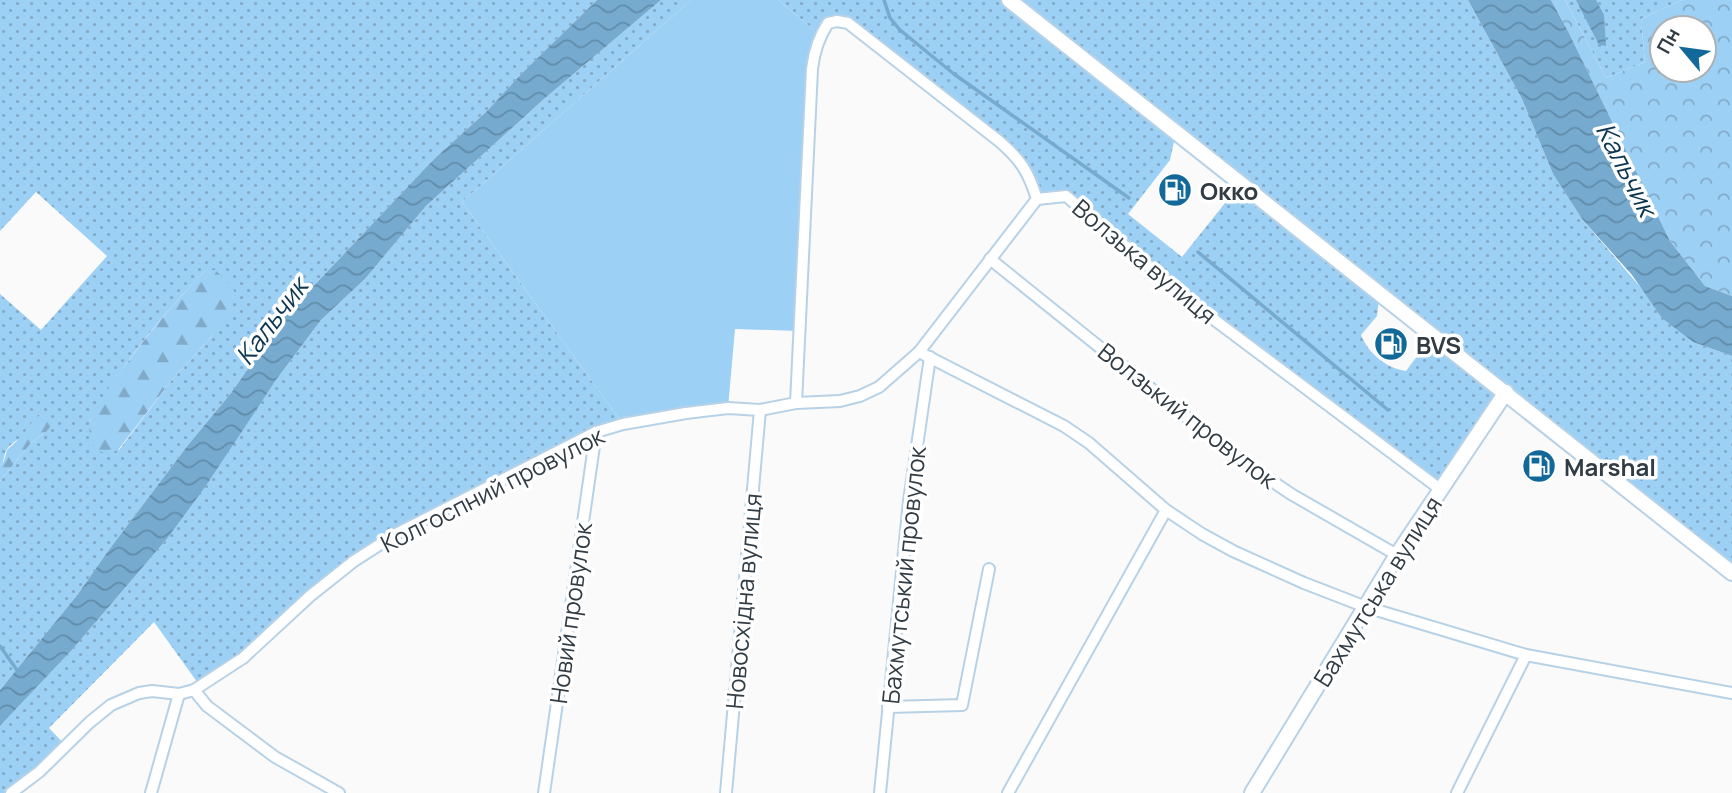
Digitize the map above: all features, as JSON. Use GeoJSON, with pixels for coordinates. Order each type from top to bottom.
{"type":"FeatureCollection","features":[{"type":"Feature","properties":{"kind":"street"},"geometry":{"type":"LineString","coordinates":[[1009,0],[1732,573]]}},
{"type":"Feature","properties":{"kind":"street","name":"Волзька вулиця"},"geometry":{"type":"LineString","coordinates":[[796,403],[812,69],[817,42],[828,23],[837,20],[848,23],[1017,156],[1029,173],[1037,199],[1066,196],[1196,306],[1440,489]]}},
{"type":"Feature","properties":{"kind":"street","name":"Колгоспний провулок"},"geometry":{"type":"LineString","coordinates":[[11,793],[39,772],[111,705],[139,693],[152,691],[179,694],[194,690],[243,658],[310,596],[354,561],[396,534],[596,432],[623,424],[687,413],[728,408],[760,410],[796,403],[840,401],[860,396],[878,387],[919,352],[1037,199]]}},
{"type":"Feature","properties":{"kind":"street","name":"Волзький провулок"},"geometry":{"type":"LineString","coordinates":[[990,260],[1235,456],[1291,494],[1397,555]]}},
{"type":"Feature","properties":{"kind":"street"},"geometry":{"type":"LineString","coordinates":[[919,352],[1064,426],[1089,443],[1166,510],[1216,543],[1239,554],[1366,607],[1526,655],[1732,693]]}},
{"type":"Feature","properties":{"kind":"street","name":"Бахмутський провулок"},"geometry":{"type":"LineString","coordinates":[[880,793],[909,500],[930,357]]}},
{"type":"Feature","properties":{"kind":"street","name":"Бахмутська вулиця"},"geometry":{"type":"LineString","coordinates":[[1252,793],[1397,555],[1506,392]]}},
{"type":"Feature","properties":{"kind":"street","name":"Новосхідна вулиця"},"geometry":{"type":"LineString","coordinates":[[726,793],[760,410]]}},
{"type":"Feature","properties":{"kind":"street","name":"Новий провулок"},"geometry":{"type":"LineString","coordinates":[[544,793],[596,432]]}},
{"type":"Feature","properties":{"kind":"street"},"geometry":{"type":"LineString","coordinates":[[1008,793],[1166,510]]}},
{"type":"Feature","properties":{"kind":"street"},"geometry":{"type":"LineString","coordinates":[[888,707],[962,705],[989,569]]}},
{"type":"Feature","properties":{"kind":"street"},"geometry":{"type":"LineString","coordinates":[[1457,793],[1526,655]]}},
{"type":"Feature","properties":{"kind":"street"},"geometry":{"type":"LineString","coordinates":[[194,690],[207,706],[275,757],[339,793]]}},
{"type":"Feature","properties":{"kind":"street"},"geometry":{"type":"LineString","coordinates":[[151,793],[179,694]]}},
{"type":"Feature","properties":{"kind":"green space"},"geometry":{"type":"Polygon","coordinates":[[[0,0],[597,0],[487,111],[434,159],[285,316],[231,393],[188,445],[78,594],[0,690],[0,481],[32,442],[46,432],[14,442],[6,451],[0,466],[0,294],[41,330],[107,256],[36,192],[0,231],[0,0]],[[205,271],[142,342],[90,421],[119,450],[171,381],[213,335],[205,271]]]}},
{"type":"Feature","properties":{"kind":"green space"},"geometry":{"type":"Polygon","coordinates":[[[661,0],[691,0],[462,202],[623,424],[596,432],[354,561],[260,644],[200,686],[154,622],[49,728],[66,746],[11,793],[0,793],[0,726],[71,651],[166,540],[276,380],[321,320],[365,279],[426,206],[544,99],[661,0]]]}},
{"type":"Feature","properties":{"kind":"green space"},"geometry":{"type":"Polygon","coordinates":[[[691,0],[778,0],[820,35],[815,50],[799,331],[735,329],[728,408],[623,424],[462,202],[691,0]]]}},
{"type":"Feature","properties":{"kind":"green space"},"geometry":{"type":"Polygon","coordinates":[[[778,0],[1002,0],[1175,137],[1170,160],[1128,214],[1182,257],[1225,203],[1258,202],[1379,298],[1377,316],[1361,335],[1379,359],[1406,371],[1421,351],[1438,345],[1498,392],[1434,485],[1196,306],[1066,196],[1037,199],[1017,156],[837,21],[820,35],[778,0]]]}},
{"type":"Feature","properties":{"kind":"green space"},"geometry":{"type":"Polygon","coordinates":[[[1016,0],[1468,0],[1522,99],[1553,174],[1582,219],[1647,295],[1693,342],[1732,356],[1732,566],[1016,0]]]}},
{"type":"Feature","properties":{"kind":"green space"},"geometry":{"type":"Polygon","coordinates":[[[1551,0],[1565,0],[1606,78],[1645,62],[1641,19],[1648,16],[1648,84],[1718,84],[1718,14],[1652,14],[1682,0],[1732,0],[1732,296],[1705,286],[1670,241],[1551,0]]]}},
{"type":"Feature","properties":{"kind":"green space"},"geometry":{"type":"Polygon","coordinates":[[[1565,0],[1682,0],[1641,19],[1645,62],[1606,78],[1565,0]]]}},
{"type":"Feature","properties":{"kind":"green space"},"geometry":{"type":"Polygon","coordinates":[[[215,270],[235,292],[229,314],[171,381],[118,450],[108,454],[96,450],[89,427],[104,395],[182,295],[205,271],[215,270]]]}},
{"type":"Feature","properties":{"kind":"green space"},"geometry":{"type":"Polygon","coordinates":[[[44,413],[51,416],[53,423],[32,442],[0,481],[0,466],[7,450],[35,418],[44,413]]]}},
{"type":"Feature","properties":{"kind":"water"},"geometry":{"type":"Polygon","coordinates":[[[597,0],[661,0],[544,99],[426,206],[365,279],[321,320],[276,380],[205,487],[166,540],[71,651],[0,726],[0,690],[78,594],[188,445],[231,393],[285,316],[434,159],[487,111],[597,0]]]}},
{"type":"Feature","properties":{"kind":"water","name":"Кальчик"},"geometry":{"type":"Polygon","coordinates":[[[1468,0],[1551,0],[1670,241],[1705,286],[1732,296],[1732,356],[1693,342],[1662,318],[1632,275],[1582,219],[1553,174],[1522,99],[1468,0]]]}},
{"type":"Feature","properties":{"kind":"water"},"geometry":{"type":"Polygon","coordinates":[[[1576,0],[1596,0],[1604,15],[1606,46],[1599,45],[1576,0]]]}},
{"type":"Feature","properties":{"kind":"waterway"},"geometry":{"type":"LineString","coordinates":[[884,0],[890,18],[900,30],[954,74],[1129,198]]}},
{"type":"Feature","properties":{"kind":"waterway"},"geometry":{"type":"LineString","coordinates":[[1198,252],[1388,410]]}},
{"type":"Feature","properties":{"kind":"waterway"},"geometry":{"type":"LineString","coordinates":[[0,646],[19,673]]}},
{"type":"Feature","properties":{"kind":"place","name":"Окко"},"geometry":{"type":"Point","coordinates":[1175,190]}},
{"type":"Feature","properties":{"kind":"place","name":"BVS"},"geometry":{"type":"Point","coordinates":[1391,344]}},
{"type":"Feature","properties":{"kind":"place","name":"Marshal"},"geometry":{"type":"Point","coordinates":[1539,466]}}]}
